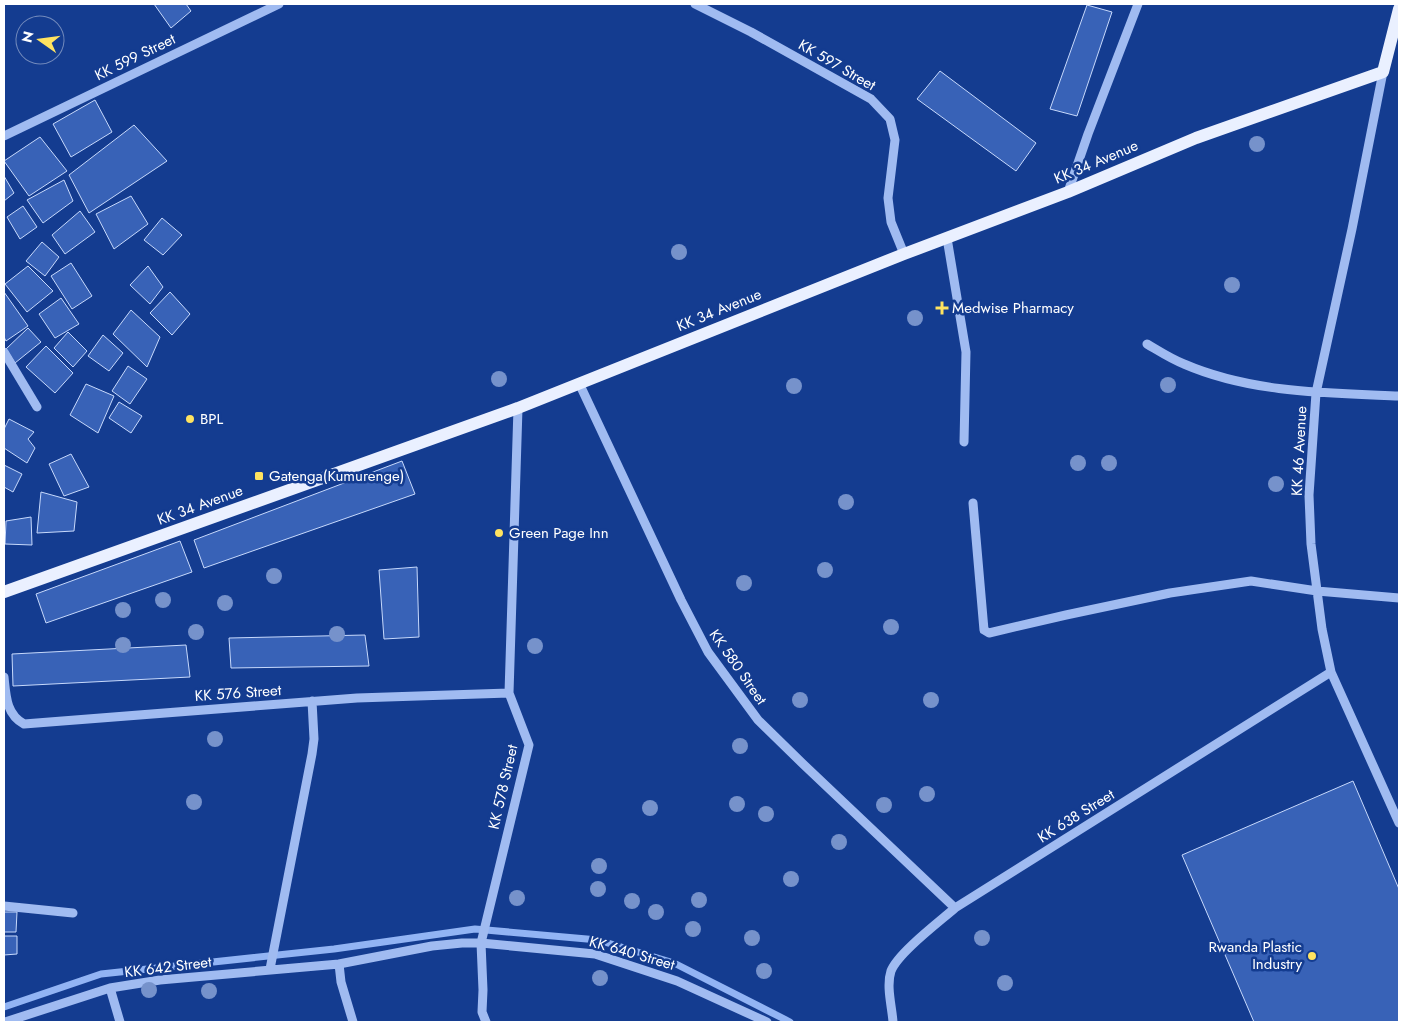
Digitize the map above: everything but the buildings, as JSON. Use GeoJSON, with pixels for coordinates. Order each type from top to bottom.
{"type":"FeatureCollection","features":[{"type":"Feature","properties":{"kind":"main road"},"geometry":{"type":"LineString","coordinates":[[1383,72],[1395,43],[1399,9]]}},
{"type":"Feature","properties":{"kind":"main road","name":"KK 34 Avenue"},"geometry":{"type":"LineString","coordinates":[[4,592],[518,408],[904,254],[1068,192],[1196,138],[1383,72]]}},
{"type":"Feature","properties":{"kind":"street","name":"KK 599 Street"},"geometry":{"type":"LineString","coordinates":[[4,136],[278,4]]}},
{"type":"Feature","properties":{"kind":"street","name":"KK 597 Street"},"geometry":{"type":"LineString","coordinates":[[694,4],[751,32],[871,99],[890,119],[895,140],[888,198],[891,222],[904,254]]}},
{"type":"Feature","properties":{"kind":"street"},"geometry":{"type":"LineString","coordinates":[[1068,192],[1138,4]]}},
{"type":"Feature","properties":{"kind":"street","name":"KK 46 Avenue"},"geometry":{"type":"LineString","coordinates":[[1383,72],[1352,229],[1316,393],[1309,495],[1311,544],[1322,629],[1332,672],[1399,823]]}},
{"type":"Feature","properties":{"kind":"street"},"geometry":{"type":"LineString","coordinates":[[948,238],[966,352],[964,442]]}},
{"type":"Feature","properties":{"kind":"street"},"geometry":{"type":"LineString","coordinates":[[1147,344],[1183,364],[1212,374],[1284,389],[1316,393],[1399,396]]}},
{"type":"Feature","properties":{"kind":"street"},"geometry":{"type":"LineString","coordinates":[[4,352],[37,407]]}},
{"type":"Feature","properties":{"kind":"street","name":"KK 580 Street"},"geometry":{"type":"LineString","coordinates":[[579,383],[681,600],[708,652],[758,720],[955,908]]}},
{"type":"Feature","properties":{"kind":"street","name":"KK 578 Street"},"geometry":{"type":"LineString","coordinates":[[486,1022],[482,1012],[481,942],[529,744],[509,693],[518,408]]}},
{"type":"Feature","properties":{"kind":"street"},"geometry":{"type":"LineString","coordinates":[[973,503],[984,630],[989,634],[1066,614],[1170,592],[1251,581],[1318,591],[1399,598]]}},
{"type":"Feature","properties":{"kind":"street","name":"KK 638 Street"},"geometry":{"type":"LineString","coordinates":[[893,1022],[890,987],[891,972],[902,956],[955,908],[1332,672]]}},
{"type":"Feature","properties":{"kind":"street","name":"KK 576 Street"},"geometry":{"type":"LineString","coordinates":[[4,677],[8,709],[16,720],[24,724],[357,698],[509,693]]}},
{"type":"Feature","properties":{"kind":"street"},"geometry":{"type":"LineString","coordinates":[[270,969],[312,754],[314,739],[312,701]]}},
{"type":"Feature","properties":{"kind":"street"},"geometry":{"type":"LineString","coordinates":[[4,906],[73,913]]}},
{"type":"Feature","properties":{"kind":"street","name":"KK 642 Street"},"geometry":{"type":"LineString","coordinates":[[5,1022],[110,988],[160,980],[340,964],[432,946],[481,942]]}},
{"type":"Feature","properties":{"kind":"street","name":"KK 640 Street"},"geometry":{"type":"LineString","coordinates":[[481,942],[596,954],[677,981],[767,1022]]}},
{"type":"Feature","properties":{"kind":"street"},"geometry":{"type":"LineString","coordinates":[[340,964],[341,982],[353,1022]]}},
{"type":"Feature","properties":{"kind":"street"},"geometry":{"type":"LineString","coordinates":[[110,988],[120,1022]]}},
{"type":"Feature","properties":{"kind":"waterway"},"geometry":{"type":"LineString","coordinates":[[4,1007],[101,974],[334,949],[475,929],[598,940],[674,963],[790,1022]]}},
{"type":"Feature","properties":{"kind":"place","name":"Medwise Pharmacy"},"geometry":{"type":"Point","coordinates":[942,308]}},
{"type":"Feature","properties":{"kind":"place","name":"BPL"},"geometry":{"type":"Point","coordinates":[190,419]}},
{"type":"Feature","properties":{"kind":"place","name":"Gatenga(Kumurenge)"},"geometry":{"type":"Point","coordinates":[259,476]}},
{"type":"Feature","properties":{"kind":"place","name":"Green Page Inn"},"geometry":{"type":"Point","coordinates":[499,533]}},
{"type":"Feature","properties":{"kind":"place","name":"Rwanda Plastic Industry"},"geometry":{"type":"Point","coordinates":[1312,956]}}]}
